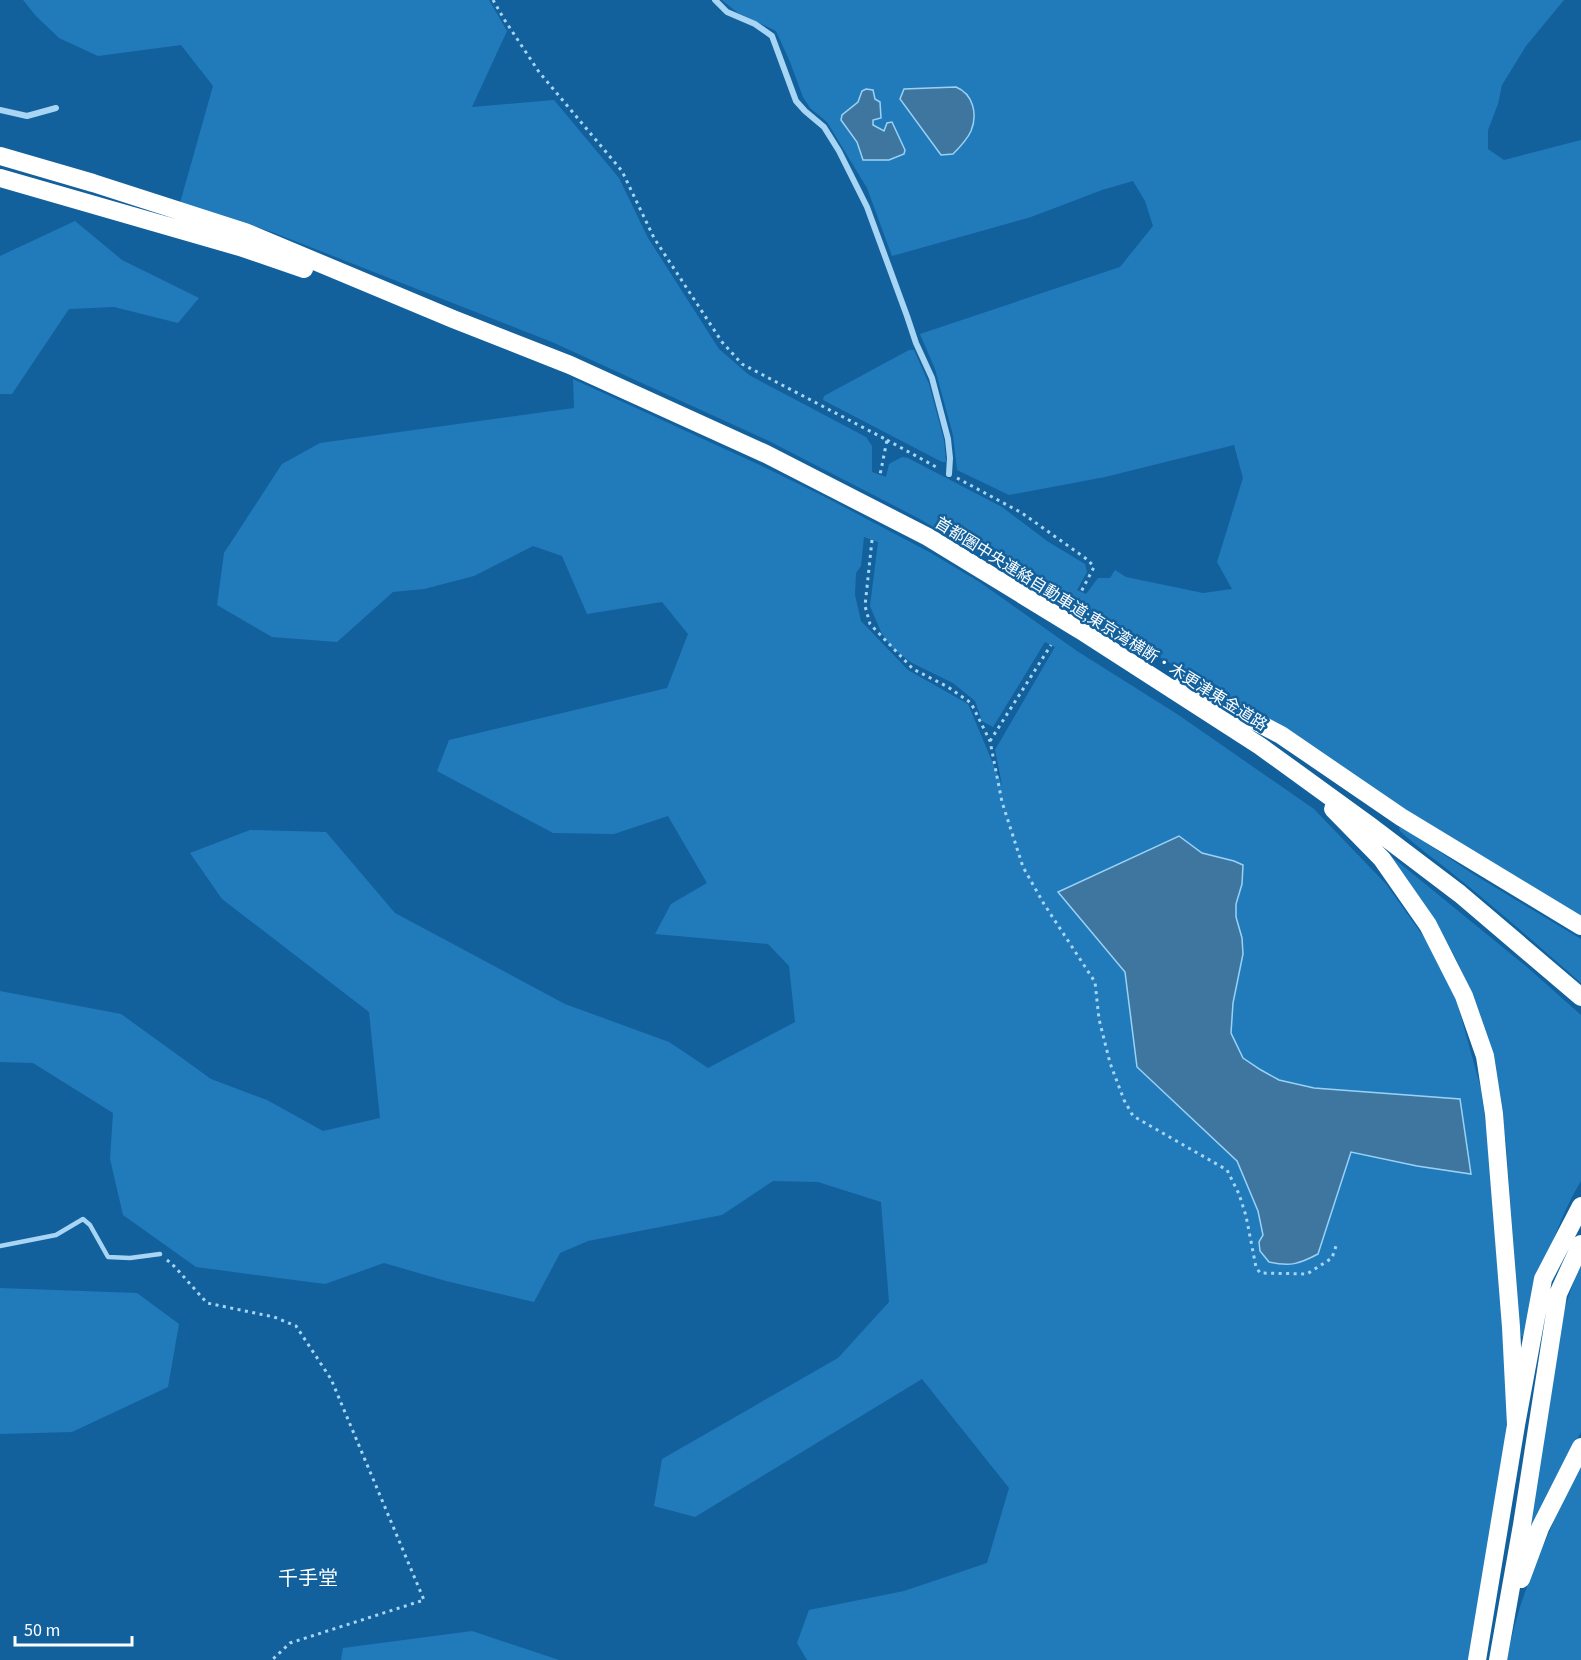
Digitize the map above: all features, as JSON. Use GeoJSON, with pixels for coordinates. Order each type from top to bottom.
{"type":"FeatureCollection","features":[{"type":"Feature","properties":{"kind":"highway","name":"首都圏中央連絡自動車道;東京湾横断・木更津東金道路"},"geometry":{"type":"LineString","coordinates":[[0,156],[245,232],[570,365],[796,469],[928,537],[1080,630],[1260,746],[1460,894],[1581,997]]}},
{"type":"Feature","properties":{"kind":"highway","name":"首都圏中央連絡自動車道;東京湾横断・木更津東金道路"},"geometry":{"type":"LineString","coordinates":[[0,178],[240,247],[453,319]]}},
{"type":"Feature","properties":{"kind":"highway"},"geometry":{"type":"LineString","coordinates":[[1080,630],[1281,735],[1401,817],[1581,926]]}},
{"type":"Feature","properties":{"kind":"highway"},"geometry":{"type":"LineString","coordinates":[[1260,746],[1330,806],[1382,859],[1428,925],[1464,996],[1485,1056],[1494,1114],[1511,1327],[1516,1425]]}},
{"type":"Feature","properties":{"kind":"highway"},"geometry":{"type":"LineString","coordinates":[[1477,1660],[1543,1279],[1581,1206]]}},
{"type":"Feature","properties":{"kind":"highway"},"geometry":{"type":"LineString","coordinates":[[1498,1660],[1558,1294],[1581,1245]]}},
{"type":"Feature","properties":{"kind":"highway"},"geometry":{"type":"LineString","coordinates":[[1504,1622],[1540,1528],[1581,1447]]}},
{"type":"Feature","properties":{"kind":"street"},"geometry":{"type":"LineString","coordinates":[[715,0],[727,12],[755,24],[772,36],[796,101],[824,127],[839,151],[867,207],[916,342],[932,378],[948,439],[949,474]]}},
{"type":"Feature","properties":{"kind":"street"},"geometry":{"type":"LineString","coordinates":[[0,110],[27,116],[56,108]]}},
{"type":"Feature","properties":{"kind":"lane"},"geometry":{"type":"LineString","coordinates":[[0,1246],[56,1235],[83,1219],[90,1225],[108,1257],[130,1258],[160,1254]]}},
{"type":"Feature","properties":{"kind":"path"},"geometry":{"type":"LineString","coordinates":[[493,0],[539,72],[622,171],[654,238],[722,342],[742,364],[1022,513],[1088,560],[1094,567],[1082,592]]}},
{"type":"Feature","properties":{"kind":"path"},"geometry":{"type":"LineString","coordinates":[[880,475],[887,440]]}},
{"type":"Feature","properties":{"kind":"path"},"geometry":{"type":"LineString","coordinates":[[872,540],[865,606],[870,624],[913,669],[948,687],[971,703],[990,741],[1002,802],[1023,867],[1044,904],[1095,982],[1100,1019],[1110,1063],[1124,1100],[1133,1116],[1227,1170],[1239,1194],[1256,1266],[1260,1273],[1307,1274],[1332,1258],[1336,1246]]}},
{"type":"Feature","properties":{"kind":"path"},"geometry":{"type":"LineString","coordinates":[[990,741],[1051,645]]}},
{"type":"Feature","properties":{"kind":"path"},"geometry":{"type":"LineString","coordinates":[[160,1254],[176,1267],[207,1303],[274,1317],[296,1326],[331,1379],[424,1600],[290,1643],[272,1660]]}},
{"type":"Feature","properties":{"kind":"shaded area"},"geometry":{"type":"Polygon","coordinates":[[[23,0],[489,0],[507,31],[472,107],[554,100],[619,178],[648,238],[719,349],[749,375],[866,437],[872,446],[872,472],[886,477],[889,464],[902,457],[908,458],[1002,507],[1047,541],[1085,564],[1087,572],[1077,590],[1086,594],[1098,578],[1110,578],[1115,570],[1126,577],[1203,593],[1232,589],[1217,562],[1243,478],[1234,445],[1105,477],[1009,495],[957,470],[953,435],[935,369],[920,334],[1120,267],[1153,226],[1145,201],[1133,181],[1102,190],[1031,217],[892,256],[867,188],[827,122],[810,108],[803,97],[776,31],[738,13],[722,0],[1564,0],[1526,46],[1502,85],[1498,104],[1488,130],[1488,149],[1504,160],[1581,140],[1581,919],[1447,837],[1217,690],[918,518],[767,440],[552,342],[272,232],[180,203],[213,86],[181,45],[98,56],[59,38],[23,0]]]}},
{"type":"Feature","properties":{"kind":"shaded area"},"geometry":{"type":"Polygon","coordinates":[[[956,87],[962,90],[970,100],[974,111],[973,125],[961,146],[953,154],[941,155],[900,99],[904,89],[956,87]]]}},
{"type":"Feature","properties":{"kind":"shaded area"},"geometry":{"type":"Polygon","coordinates":[[[873,90],[875,99],[880,102],[881,118],[873,120],[873,125],[884,131],[887,123],[892,122],[905,150],[904,154],[889,160],[863,160],[857,142],[841,120],[842,115],[858,102],[862,91],[873,90]]]}},
{"type":"Feature","properties":{"kind":"shaded area"},"geometry":{"type":"Polygon","coordinates":[[[75,221],[122,260],[199,298],[178,323],[114,307],[69,309],[12,394],[0,394],[0,256],[75,221]]]}},
{"type":"Feature","properties":{"kind":"shaded area"},"geometry":{"type":"Polygon","coordinates":[[[909,350],[914,350],[929,384],[944,440],[946,462],[942,462],[823,400],[824,396],[909,350]]]}},
{"type":"Feature","properties":{"kind":"shaded area"},"geometry":{"type":"Polygon","coordinates":[[[573,379],[764,467],[931,553],[981,583],[1077,651],[1177,714],[1314,809],[1386,884],[1426,940],[1457,1002],[1481,1089],[1487,1134],[1508,1410],[1502,1468],[1472,1660],[807,1660],[797,1643],[809,1610],[904,1591],[987,1563],[1009,1488],[922,1379],[695,1517],[654,1506],[662,1459],[838,1358],[889,1302],[881,1202],[818,1182],[773,1181],[722,1215],[588,1241],[560,1253],[534,1302],[446,1281],[384,1263],[325,1284],[196,1267],[123,1215],[110,1159],[113,1113],[33,1063],[0,1062],[0,991],[121,1014],[211,1079],[267,1100],[323,1131],[380,1118],[369,1012],[222,899],[190,853],[250,830],[326,832],[395,913],[565,1004],[669,1042],[708,1068],[795,1022],[789,966],[768,944],[655,934],[671,904],[707,883],[668,816],[614,834],[553,833],[437,771],[449,740],[667,688],[688,634],[662,602],[587,614],[562,556],[533,546],[474,576],[424,589],[393,592],[337,642],[272,637],[217,605],[224,553],[282,464],[320,443],[574,408],[573,379]],[[864,537],[861,566],[856,573],[855,595],[861,621],[908,670],[968,704],[1002,785],[995,750],[1055,647],[1045,642],[993,727],[982,721],[975,701],[953,683],[912,663],[891,647],[881,632],[870,606],[878,542],[864,537]],[[1179,836],[1058,892],[1125,972],[1137,1067],[1237,1161],[1258,1211],[1263,1235],[1259,1242],[1260,1251],[1269,1262],[1294,1264],[1318,1254],[1350,1152],[1417,1166],[1471,1173],[1459,1099],[1314,1088],[1279,1080],[1243,1058],[1231,1033],[1242,938],[1236,917],[1236,904],[1242,884],[1234,861],[1201,853],[1179,836]]]}},
{"type":"Feature","properties":{"kind":"shaded area"},"geometry":{"type":"Polygon","coordinates":[[[1402,827],[1473,874],[1581,939],[1581,983],[1400,831],[1399,828],[1402,827]]]}},
{"type":"Feature","properties":{"kind":"shaded area"},"geometry":{"type":"Polygon","coordinates":[[[1179,836],[1202,853],[1243,865],[1236,917],[1242,938],[1243,954],[1233,1003],[1231,1033],[1243,1058],[1279,1080],[1314,1088],[1460,1099],[1471,1174],[1417,1166],[1351,1152],[1318,1254],[1294,1264],[1269,1262],[1260,1251],[1259,1242],[1263,1235],[1258,1211],[1237,1161],[1137,1067],[1125,972],[1058,892],[1179,836]]]}},
{"type":"Feature","properties":{"kind":"shaded area"},"geometry":{"type":"Polygon","coordinates":[[[1386,852],[1527,967],[1581,1015],[1581,1181],[1554,1237],[1524,1337],[1521,1336],[1519,1320],[1502,1114],[1475,1001],[1456,959],[1425,905],[1386,852]]]}},
{"type":"Feature","properties":{"kind":"shaded area"},"geometry":{"type":"Polygon","coordinates":[[[1581,1261],[1581,1432],[1529,1532],[1565,1307],[1581,1261]]]}},
{"type":"Feature","properties":{"kind":"shaded area"},"geometry":{"type":"Polygon","coordinates":[[[0,1288],[137,1293],[179,1324],[168,1387],[72,1432],[0,1434],[0,1288]]]}},
{"type":"Feature","properties":{"kind":"shaded area"},"geometry":{"type":"Polygon","coordinates":[[[1581,1465],[1581,1660],[1507,1660],[1519,1609],[1531,1576],[1561,1504],[1581,1465]]]}},
{"type":"Feature","properties":{"kind":"shaded area"},"geometry":{"type":"Polygon","coordinates":[[[472,1631],[559,1660],[341,1660],[343,1648],[472,1631]]]}},
{"type":"Feature","properties":{"kind":"district","name":"千手堂"},"geometry":{"type":"Point","coordinates":[308,1579]}}]}
